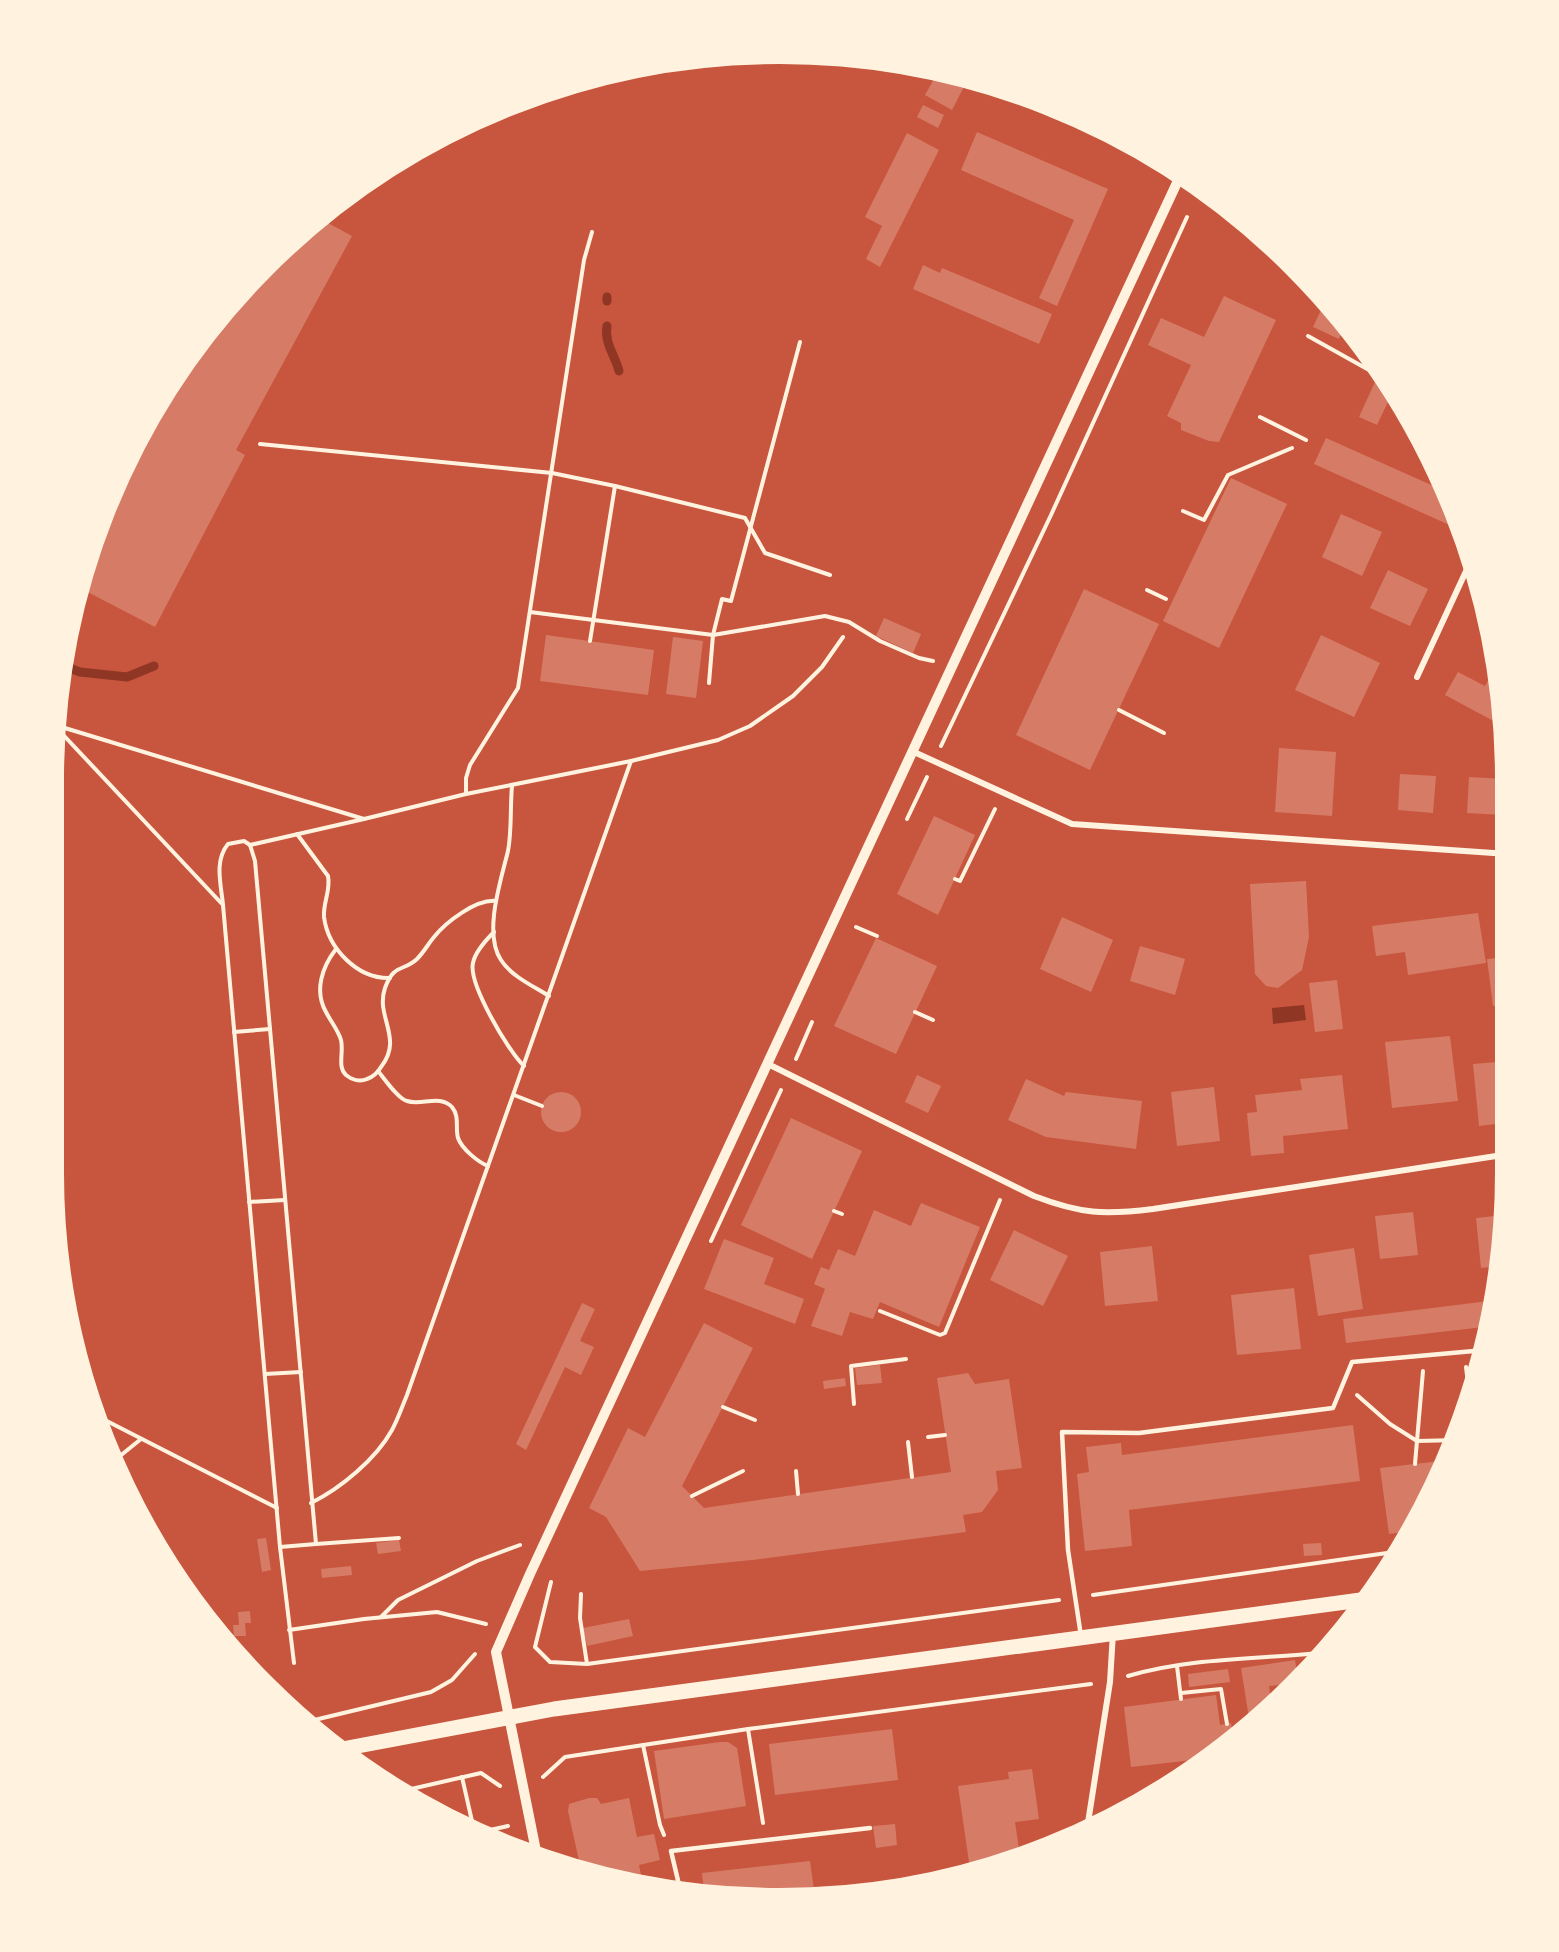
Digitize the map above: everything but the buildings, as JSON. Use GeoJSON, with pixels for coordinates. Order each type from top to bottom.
{"type":"FeatureCollection","features":[{"type":"Feature","properties":{"kind":"main road"},"geometry":{"type":"LineString","coordinates":[[348,1748],[509,1716],[1358,1600]]}},
{"type":"Feature","properties":{"kind":"street"},"geometry":{"type":"LineString","coordinates":[[536,1849],[496,1652],[535,1563],[1178,180]]}},
{"type":"Feature","properties":{"kind":"street"},"geometry":{"type":"LineString","coordinates":[[1417,677],[1467,569]]}},
{"type":"Feature","properties":{"kind":"street"},"geometry":{"type":"LineString","coordinates":[[914,752],[1072,824],[1499,853]]}},
{"type":"Feature","properties":{"kind":"street"},"geometry":{"type":"LineString","coordinates":[[768,1064],[1034,1196],[1084,1212],[1129,1212],[1499,1156]]}},
{"type":"Feature","properties":{"kind":"street"},"geometry":{"type":"LineString","coordinates":[[1088,1822],[1110,1682],[1113,1633]]}},
{"type":"Feature","properties":{"kind":"lane"},"geometry":{"type":"LineString","coordinates":[[1081,1637],[1068,1550],[1062,1432],[1139,1433],[1333,1408],[1352,1362],[1476,1351]]}},
{"type":"Feature","properties":{"kind":"lane"},"geometry":{"type":"LineString","coordinates":[[679,1885],[671,1851],[870,1828]]}},
{"type":"Feature","properties":{"kind":"path"},"geometry":{"type":"LineString","coordinates":[[904,824],[1051,515],[1191,207]]}},
{"type":"Feature","properties":{"kind":"path"},"geometry":{"type":"LineString","coordinates":[[466,794],[466,778],[470,765],[518,688],[584,260],[592,232]]}},
{"type":"Feature","properties":{"kind":"path"},"geometry":{"type":"LineString","coordinates":[[1308,336],[1370,368]]}},
{"type":"Feature","properties":{"kind":"path"},"geometry":{"type":"LineString","coordinates":[[709,683],[713,635],[722,599],[731,601],[800,342]]}},
{"type":"Feature","properties":{"kind":"path"},"geometry":{"type":"LineString","coordinates":[[1260,417],[1306,440]]}},
{"type":"Feature","properties":{"kind":"path"},"geometry":{"type":"LineString","coordinates":[[260,444],[552,473],[615,486],[745,518],[765,553],[830,575]]}},
{"type":"Feature","properties":{"kind":"path"},"geometry":{"type":"LineString","coordinates":[[1183,511],[1204,520],[1228,475],[1292,448]]}},
{"type":"Feature","properties":{"kind":"path"},"geometry":{"type":"LineString","coordinates":[[590,641],[615,486]]}},
{"type":"Feature","properties":{"kind":"path"},"geometry":{"type":"LineString","coordinates":[[1147,590],[1166,599]]}},
{"type":"Feature","properties":{"kind":"path"},"geometry":{"type":"LineString","coordinates":[[530,612],[713,635],[825,616],[849,622],[880,641],[919,658],[934,661]]}},
{"type":"Feature","properties":{"kind":"path"},"geometry":{"type":"LineString","coordinates":[[250,845],[466,794],[631,761],[718,740],[750,726],[793,696],[822,667],[843,637]]}},
{"type":"Feature","properties":{"kind":"path"},"geometry":{"type":"LineString","coordinates":[[1119,710],[1164,733]]}},
{"type":"Feature","properties":{"kind":"path"},"geometry":{"type":"LineString","coordinates":[[62,727],[364,819]]}},
{"type":"Feature","properties":{"kind":"path"},"geometry":{"type":"LineString","coordinates":[[62,734],[223,905]]}},
{"type":"Feature","properties":{"kind":"path"},"geometry":{"type":"LineString","coordinates":[[312,1503],[368,1463],[392,1431],[407,1395],[631,761]]}},
{"type":"Feature","properties":{"kind":"path"},"geometry":{"type":"LineString","coordinates":[[512,786],[508,851],[502,866],[493,941],[501,961],[517,975],[549,996]]}},
{"type":"Feature","properties":{"kind":"path"},"geometry":{"type":"LineString","coordinates":[[955,879],[960,881],[1003,792]]}},
{"type":"Feature","properties":{"kind":"path"},"geometry":{"type":"LineString","coordinates":[[297,834],[328,876],[324,918],[336,949],[365,974],[390,978]]}},
{"type":"Feature","properties":{"kind":"path"},"geometry":{"type":"LineString","coordinates":[[294,1663],[280,1547],[219,862],[228,844],[235,841],[244,841],[250,845],[255,861],[316,1544]]}},
{"type":"Feature","properties":{"kind":"path"},"geometry":{"type":"LineString","coordinates":[[336,949],[323,972],[320,993],[326,1012],[341,1040],[341,1066],[344,1073],[351,1079],[366,1080],[378,1071],[390,1052],[392,1041],[383,999],[390,978],[396,970],[416,960],[453,918],[484,902],[496,902]]}},
{"type":"Feature","properties":{"kind":"path"},"geometry":{"type":"LineString","coordinates":[[851,937],[860,918]]}},
{"type":"Feature","properties":{"kind":"path"},"geometry":{"type":"LineString","coordinates":[[856,927],[877,936]]}},
{"type":"Feature","properties":{"kind":"path"},"geometry":{"type":"LineString","coordinates":[[494,931],[476,955],[472,972],[496,1026],[508,1047],[524,1066]]}},
{"type":"Feature","properties":{"kind":"path"},"geometry":{"type":"LineString","coordinates":[[915,1012],[933,1020]]}},
{"type":"Feature","properties":{"kind":"path"},"geometry":{"type":"LineString","coordinates":[[707,1248],[813,1021]]}},
{"type":"Feature","properties":{"kind":"path"},"geometry":{"type":"LineString","coordinates":[[234,1032],[270,1029]]}},
{"type":"Feature","properties":{"kind":"path"},"geometry":{"type":"LineString","coordinates":[[378,1071],[407,1101],[442,1101],[449,1104],[457,1116],[459,1139],[476,1159],[488,1166]]}},
{"type":"Feature","properties":{"kind":"path"},"geometry":{"type":"LineString","coordinates":[[514,1095],[542,1106]]}},
{"type":"Feature","properties":{"kind":"path"},"geometry":{"type":"LineString","coordinates":[[880,1311],[940,1335],[945,1333],[1008,1183]]}},
{"type":"Feature","properties":{"kind":"path"},"geometry":{"type":"LineString","coordinates":[[249,1202],[285,1200]]}},
{"type":"Feature","properties":{"kind":"path"},"geometry":{"type":"LineString","coordinates":[[834,1210],[842,1214]]}},
{"type":"Feature","properties":{"kind":"path"},"geometry":{"type":"LineString","coordinates":[[962,1271],[969,1275]]}},
{"type":"Feature","properties":{"kind":"path"},"geometry":{"type":"LineString","coordinates":[[1464,1352],[1468,1381]]}},
{"type":"Feature","properties":{"kind":"path"},"geometry":{"type":"LineString","coordinates":[[1415,1464],[1425,1355]]}},
{"type":"Feature","properties":{"kind":"path"},"geometry":{"type":"LineString","coordinates":[[854,1404],[852,1366],[906,1359]]}},
{"type":"Feature","properties":{"kind":"path"},"geometry":{"type":"LineString","coordinates":[[265,1374],[301,1372]]}},
{"type":"Feature","properties":{"kind":"path"},"geometry":{"type":"LineString","coordinates":[[1343,1383],[1390,1424],[1417,1441],[1447,1440]]}},
{"type":"Feature","properties":{"kind":"path"},"geometry":{"type":"LineString","coordinates":[[723,1407],[755,1420]]}},
{"type":"Feature","properties":{"kind":"path"},"geometry":{"type":"LineString","coordinates":[[104,1420],[277,1508]]}},
{"type":"Feature","properties":{"kind":"path"},"geometry":{"type":"LineString","coordinates":[[928,1437],[945,1435]]}},
{"type":"Feature","properties":{"kind":"path"},"geometry":{"type":"LineString","coordinates":[[119,1457],[141,1439]]}},
{"type":"Feature","properties":{"kind":"path"},"geometry":{"type":"LineString","coordinates":[[908,1442],[912,1477]]}},
{"type":"Feature","properties":{"kind":"path"},"geometry":{"type":"LineString","coordinates":[[796,1471],[798,1494]]}},
{"type":"Feature","properties":{"kind":"path"},"geometry":{"type":"LineString","coordinates":[[692,1496],[743,1472]]}},
{"type":"Feature","properties":{"kind":"path"},"geometry":{"type":"LineString","coordinates":[[280,1547],[399,1538]]}},
{"type":"Feature","properties":{"kind":"path"},"geometry":{"type":"LineString","coordinates":[[381,1617],[398,1600],[477,1561],[529,1542]]}},
{"type":"Feature","properties":{"kind":"path"},"geometry":{"type":"LineString","coordinates":[[552,1580],[535,1647],[550,1662],[587,1664],[1390,1553]]}},
{"type":"Feature","properties":{"kind":"path"},"geometry":{"type":"LineString","coordinates":[[581,1594],[580,1618],[587,1664]]}},
{"type":"Feature","properties":{"kind":"path"},"geometry":{"type":"LineString","coordinates":[[289,1630],[437,1612],[490,1625]]}},
{"type":"Feature","properties":{"kind":"path"},"geometry":{"type":"LineString","coordinates":[[314,1720],[431,1692],[452,1680],[474,1655],[479,1645]]}},
{"type":"Feature","properties":{"kind":"path"},"geometry":{"type":"LineString","coordinates":[[1123,1678],[1177,1665],[1314,1654]]}},
{"type":"Feature","properties":{"kind":"path"},"geometry":{"type":"LineString","coordinates":[[1177,1665],[1181,1699]]}},
{"type":"Feature","properties":{"kind":"path"},"geometry":{"type":"LineString","coordinates":[[542,1778],[565,1757],[748,1729],[1091,1684]]}},
{"type":"Feature","properties":{"kind":"path"},"geometry":{"type":"LineString","coordinates":[[1181,1693],[1221,1689],[1227,1724]]}},
{"type":"Feature","properties":{"kind":"path"},"geometry":{"type":"LineString","coordinates":[[748,1729],[766,1840]]}},
{"type":"Feature","properties":{"kind":"path"},"geometry":{"type":"LineString","coordinates":[[644,1745],[660,1825],[671,1851]]}},
{"type":"Feature","properties":{"kind":"path"},"geometry":{"type":"LineString","coordinates":[[409,1789],[481,1773],[500,1785]]}},
{"type":"Feature","properties":{"kind":"path"},"geometry":{"type":"LineString","coordinates":[[462,1777],[472,1823]]}},
{"type":"Feature","properties":{"kind":"path"},"geometry":{"type":"LineString","coordinates":[[489,1830],[508,1826]]}},
{"type":"Feature","properties":{"kind":"shaded area"},"geometry":{"type":"Polygon","coordinates":[[[1304,1005],[1306,1020],[1273,1024],[1272,1008],[1304,1005]]]}},
{"type":"Feature","properties":{"kind":"waterway"},"geometry":{"type":"LineString","coordinates":[[607,326],[608,343],[619,371]]}},
{"type":"Feature","properties":{"kind":"waterway"},"geometry":{"type":"LineString","coordinates":[[69,668],[80,672],[127,677],[154,666]]}}]}
